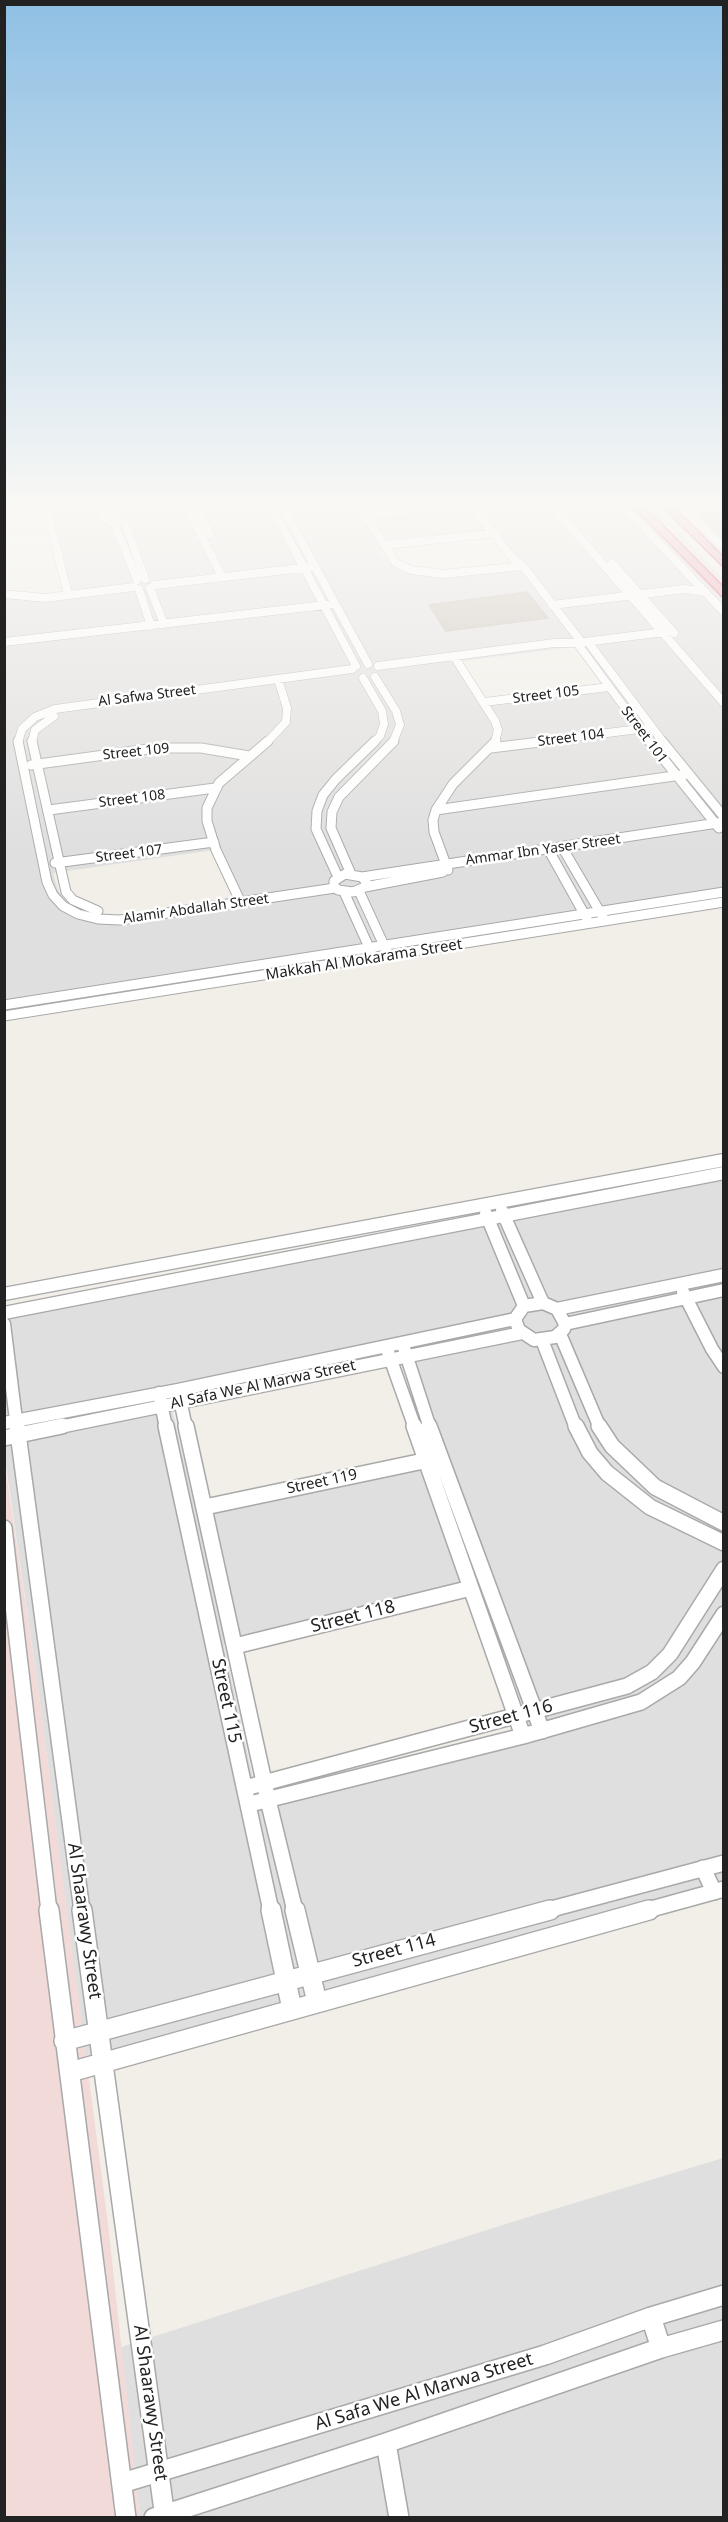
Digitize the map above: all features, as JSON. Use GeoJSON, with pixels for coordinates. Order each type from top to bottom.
{"type":"FeatureCollection","features":[{"type":"Feature","properties":{"kind":"street"},"geometry":{"type":"LineString","coordinates":[[4,637],[182,620]]}},
{"type":"Feature","properties":{"kind":"street"},"geometry":{"type":"LineString","coordinates":[[331,620],[356,672],[382,711],[384,724],[380,736],[323,795],[317,811],[316,829],[338,884],[374,958]]}},
{"type":"Feature","properties":{"kind":"street"},"geometry":{"type":"LineString","coordinates":[[343,620],[368,664],[378,671],[400,725],[396,739],[339,796],[332,812],[331,828],[351,874],[362,885],[389,955]]}},
{"type":"Feature","properties":{"kind":"street"},"geometry":{"type":"LineString","coordinates":[[564,620],[582,643]]}},
{"type":"Feature","properties":{"kind":"street"},"geometry":{"type":"LineString","coordinates":[[650,620],[723,691]]}},
{"type":"Feature","properties":{"kind":"street"},"geometry":{"type":"LineString","coordinates":[[662,620],[723,703]]}},
{"type":"Feature","properties":{"kind":"street"},"geometry":{"type":"LineString","coordinates":[[4,642],[150,623]]}},
{"type":"Feature","properties":{"kind":"street"},"geometry":{"type":"LineString","coordinates":[[356,672],[557,649],[582,643],[672,632]]}},
{"type":"Feature","properties":{"kind":"street"},"geometry":{"type":"LineString","coordinates":[[378,671],[554,643],[582,643]]}},
{"type":"Feature","properties":{"kind":"street","name":"Street 101"},"geometry":{"type":"LineString","coordinates":[[582,643],[609,687],[675,776],[721,826]]}},
{"type":"Feature","properties":{"kind":"street","name":"Street 101"},"geometry":{"type":"LineString","coordinates":[[582,643],[723,817]]}},
{"type":"Feature","properties":{"kind":"street"},"geometry":{"type":"LineString","coordinates":[[447,867],[434,832],[433,820],[436,810],[453,784],[491,748],[497,738],[498,730],[484,702],[457,661]]}},
{"type":"Feature","properties":{"kind":"street"},"geometry":{"type":"LineString","coordinates":[[356,672],[368,664]]}},
{"type":"Feature","properties":{"kind":"street","name":"Al Safwa Street"},"geometry":{"type":"LineString","coordinates":[[24,766],[18,741],[22,729],[35,717],[55,709],[356,672]]}},
{"type":"Feature","properties":{"kind":"street"},"geometry":{"type":"LineString","coordinates":[[240,899],[214,842],[207,814],[209,801],[215,789],[275,735],[286,722],[287,708],[279,682]]}},
{"type":"Feature","properties":{"kind":"street","name":"Al Safwa Street"},"geometry":{"type":"LineString","coordinates":[[37,764],[32,740],[35,730],[45,721],[60,714],[279,682]]}},
{"type":"Feature","properties":{"kind":"street","name":"Street 105"},"geometry":{"type":"LineString","coordinates":[[484,702],[609,687]]}},
{"type":"Feature","properties":{"kind":"street","name":"Street 104"},"geometry":{"type":"LineString","coordinates":[[491,748],[651,727]]}},
{"type":"Feature","properties":{"kind":"street","name":"Street 109"},"geometry":{"type":"LineString","coordinates":[[24,766],[156,748],[179,747],[249,756]]}},
{"type":"Feature","properties":{"kind":"street"},"geometry":{"type":"LineString","coordinates":[[361,757],[375,761]]}},
{"type":"Feature","properties":{"kind":"street","name":"Alamir Abdallah Street"},"geometry":{"type":"LineString","coordinates":[[37,764],[50,813],[66,892],[84,907],[106,916]]}},
{"type":"Feature","properties":{"kind":"street","name":"Alamir Abdallah Street"},"geometry":{"type":"LineString","coordinates":[[24,766],[44,865],[53,895],[63,906],[78,914],[136,919],[240,899],[338,884]]}},
{"type":"Feature","properties":{"kind":"street"},"geometry":{"type":"LineString","coordinates":[[436,810],[688,774]]}},
{"type":"Feature","properties":{"kind":"street","name":"Street 108"},"geometry":{"type":"LineString","coordinates":[[50,813],[215,789]]}},
{"type":"Feature","properties":{"kind":"street"},"geometry":{"type":"LineString","coordinates":[[33,810],[50,813]]}},
{"type":"Feature","properties":{"kind":"street"},"geometry":{"type":"LineString","coordinates":[[35,823],[50,813]]}},
{"type":"Feature","properties":{"kind":"street","name":"Ammar Ibn Yaser Street"},"geometry":{"type":"LineString","coordinates":[[338,884],[362,885],[447,867],[721,826]]}},
{"type":"Feature","properties":{"kind":"street","name":"Street 107"},"geometry":{"type":"LineString","coordinates":[[44,865],[214,842]]}},
{"type":"Feature","properties":{"kind":"street"},"geometry":{"type":"LineString","coordinates":[[565,851],[602,916]]}},
{"type":"Feature","properties":{"kind":"street"},"geometry":{"type":"LineString","coordinates":[[551,853],[587,919]]}},
{"type":"Feature","properties":{"kind":"street"},"geometry":{"type":"LineString","coordinates":[[338,884],[351,874]]}},
{"type":"Feature","properties":{"kind":"street","name":"Makkah Al Mokarama Street"},"geometry":{"type":"LineString","coordinates":[[602,916],[672,910],[723,892]]}},
{"type":"Feature","properties":{"kind":"street"},"geometry":{"type":"LineString","coordinates":[[666,901],[672,910]]}},
{"type":"Feature","properties":{"kind":"street","name":"Makkah Al Mokarama Street"},"geometry":{"type":"LineString","coordinates":[[4,1016],[374,958],[587,919],[666,901],[723,902]]}},
{"type":"Feature","properties":{"kind":"street","name":"Makkah Al Mokarama Street"},"geometry":{"type":"LineString","coordinates":[[4,1005],[370,946],[587,919]]}},
{"type":"Feature","properties":{"kind":"street"},"geometry":{"type":"LineString","coordinates":[[264,963],[270,975]]}},
{"type":"Feature","properties":{"kind":"street"},"geometry":{"type":"LineString","coordinates":[[4,1313],[488,1221],[669,1178],[723,1160]]}},
{"type":"Feature","properties":{"kind":"street"},"geometry":{"type":"LineString","coordinates":[[4,1294],[482,1204],[669,1178],[723,1173]]}},
{"type":"Feature","properties":{"kind":"street"},"geometry":{"type":"LineString","coordinates":[[498,1202],[543,1303]]}},
{"type":"Feature","properties":{"kind":"street"},"geometry":{"type":"LineString","coordinates":[[482,1204],[524,1306]]}},
{"type":"Feature","properties":{"kind":"street"},"geometry":{"type":"LineString","coordinates":[[236,1251],[243,1268]]}},
{"type":"Feature","properties":{"kind":"street"},"geometry":{"type":"LineString","coordinates":[[723,1275],[557,1309],[543,1303],[524,1306],[515,1319],[516,1326],[522,1334],[542,1340],[562,1329],[723,1290]]}},
{"type":"Feature","properties":{"kind":"street"},"geometry":{"type":"LineString","coordinates":[[679,1284],[711,1349],[723,1367]]}},
{"type":"Feature","properties":{"kind":"street"},"geometry":{"type":"LineString","coordinates":[[557,1309],[562,1329],[597,1423],[612,1446],[656,1487],[723,1523]]}},
{"type":"Feature","properties":{"kind":"street","name":"Al Safa We Al Marwa Street"},"geometry":{"type":"LineString","coordinates":[[11,1429],[388,1352],[515,1319]]}},
{"type":"Feature","properties":{"kind":"street","name":"Al Shaarawy Street"},"geometry":{"type":"LineString","coordinates":[[4,1324],[11,1429],[50,1680],[104,2062],[159,2472],[161,2517]]}},
{"type":"Feature","properties":{"kind":"street","name":"Al Safa We Al Marwa Street"},"geometry":{"type":"LineString","coordinates":[[404,1348],[522,1334]]}},
{"type":"Feature","properties":{"kind":"street"},"geometry":{"type":"LineString","coordinates":[[542,1340],[578,1432],[607,1473],[650,1507],[723,1543]]}},
{"type":"Feature","properties":{"kind":"street"},"geometry":{"type":"LineString","coordinates":[[404,1348],[433,1459],[471,1588],[523,1736]]}},
{"type":"Feature","properties":{"kind":"street"},"geometry":{"type":"LineString","coordinates":[[388,1352],[433,1459],[484,1570],[542,1731]]}},
{"type":"Feature","properties":{"kind":"street","name":"Street 115"},"geometry":{"type":"LineString","coordinates":[[179,1396],[268,1800],[316,2002]]}},
{"type":"Feature","properties":{"kind":"street","name":"Street 115"},"geometry":{"type":"LineString","coordinates":[[161,1400],[250,1804],[292,2009]]}},
{"type":"Feature","properties":{"kind":"street","name":"Street 119"},"geometry":{"type":"LineString","coordinates":[[205,1507],[433,1459]]}},
{"type":"Feature","properties":{"kind":"street","name":"Al Shaarawy Street"},"geometry":{"type":"LineString","coordinates":[[4,1528],[64,2041],[70,2072],[126,2517]]}},
{"type":"Feature","properties":{"kind":"street","name":"Street 116"},"geometry":{"type":"LineString","coordinates":[[245,1788],[619,1689],[652,1672],[678,1644],[723,1569]]}},
{"type":"Feature","properties":{"kind":"street","name":"Street 118"},"geometry":{"type":"LineString","coordinates":[[235,1646],[471,1588]]}},
{"type":"Feature","properties":{"kind":"street","name":"Street 116"},"geometry":{"type":"LineString","coordinates":[[250,1804],[523,1736],[641,1702],[679,1678],[693,1662],[723,1614]]}},
{"type":"Feature","properties":{"kind":"street","name":"Street 114"},"geometry":{"type":"LineString","coordinates":[[64,2041],[723,1863]]}},
{"type":"Feature","properties":{"kind":"street"},"geometry":{"type":"LineString","coordinates":[[703,1868],[719,1890]]}},
{"type":"Feature","properties":{"kind":"street","name":"Street 114"},"geometry":{"type":"LineString","coordinates":[[70,2072],[719,1890]]}},
{"type":"Feature","properties":{"kind":"street","name":"Al Safa We Al Marwa Street"},"geometry":{"type":"LineString","coordinates":[[122,2482],[545,2355],[651,2317],[723,2295]]}},
{"type":"Feature","properties":{"kind":"street"},"geometry":{"type":"LineString","coordinates":[[651,2317],[661,2348]]}},
{"type":"Feature","properties":{"kind":"street","name":"Al Safa We Al Marwa Street"},"geometry":{"type":"LineString","coordinates":[[161,2517],[386,2443],[661,2348],[723,2330]]}},
{"type":"Feature","properties":{"kind":"street"},"geometry":{"type":"LineString","coordinates":[[386,2443],[399,2517]]}},
{"type":"Feature","properties":{"kind":"shaded area"},"geometry":{"type":"Polygon","coordinates":[[[5,620],[723,620],[723,899],[5,1013],[5,620]],[[582,646],[456,662],[482,702],[611,684],[582,646]],[[221,849],[53,873],[66,905],[102,919],[241,902],[221,849]]]}},
{"type":"Feature","properties":{"kind":"shaded area"},"geometry":{"type":"Polygon","coordinates":[[[723,1170],[723,1885],[86,2066],[38,1688],[5,1459],[4,1310],[723,1170]],[[398,1355],[171,1404],[196,1512],[436,1457],[398,1355]],[[478,1580],[224,1644],[256,1792],[529,1726],[478,1580]]]}},
{"type":"Feature","properties":{"kind":"shaded area"},"geometry":{"type":"Polygon","coordinates":[[[4,1459],[38,1688],[108,2224],[140,2517],[5,2517],[4,1459]]]}},
{"type":"Feature","properties":{"kind":"shaded area"},"geometry":{"type":"Polygon","coordinates":[[[723,2158],[723,2517],[140,2517],[121,2347],[512,2222],[723,2158]]]}},
{"type":"Feature","properties":{"kind":"building"},"geometry":{"type":"Polygon","coordinates":[[[439,620],[535,620],[446,631],[439,620]]]}}]}
